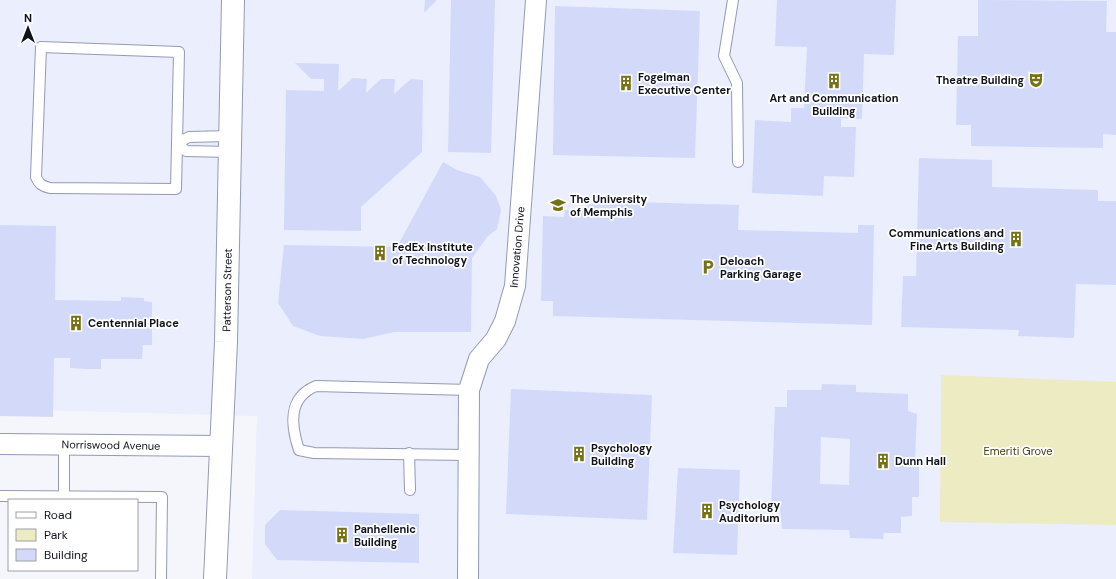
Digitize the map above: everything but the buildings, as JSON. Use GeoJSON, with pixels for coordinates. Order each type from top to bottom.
{"type":"FeatureCollection","features":[{"type":"Feature","properties":{"kind":"street","name":"Patterson Street"},"geometry":{"type":"LineString","coordinates":[[215,579],[221,446],[233,0]]}},
{"type":"Feature","properties":{"kind":"street","name":"Innovation Drive"},"geometry":{"type":"LineString","coordinates":[[468,579],[469,390],[478,359],[496,339],[505,321],[515,286],[536,0]]}},
{"type":"Feature","properties":{"kind":"street","name":"Norriswood Avenue"},"geometry":{"type":"LineString","coordinates":[[0,444],[221,446]]}},
{"type":"Feature","properties":{"kind":"lane"},"geometry":{"type":"LineString","coordinates":[[733,0],[724,56],[737,83],[738,162]]}},
{"type":"Feature","properties":{"kind":"lane"},"geometry":{"type":"LineString","coordinates":[[177,143],[176,189],[64,189],[43,187],[38,183],[36,177],[42,47],[179,52],[177,143],[186,151],[230,144]]}},
{"type":"Feature","properties":{"kind":"lane"},"geometry":{"type":"LineString","coordinates":[[177,143],[189,137],[230,144]]}},
{"type":"Feature","properties":{"kind":"lane"},"geometry":{"type":"LineString","coordinates":[[468,455],[314,454],[299,450],[293,432],[292,418],[297,404],[309,389],[316,386],[469,390]]}},
{"type":"Feature","properties":{"kind":"lane"},"geometry":{"type":"LineString","coordinates":[[64,444],[64,497]]}},
{"type":"Feature","properties":{"kind":"lane"},"geometry":{"type":"LineString","coordinates":[[409,454],[410,490]]}},
{"type":"Feature","properties":{"kind":"lane"},"geometry":{"type":"LineString","coordinates":[[0,496],[162,497],[161,579]]}},
{"type":"Feature","properties":{"kind":"shaded area","name":"The University of Memphis"},"geometry":{"type":"Polygon","coordinates":[[[0,0],[1116,0],[1116,579],[252,579],[257,416],[0,409],[0,0]]]}},
{"type":"Feature","properties":{"kind":"green space","name":"Emeriti Grove"},"geometry":{"type":"Polygon","coordinates":[[[941,375],[1116,382],[1116,525],[940,522],[941,375]]]}},
{"type":"Feature","properties":{"kind":"place","name":"Theatre Building"},"geometry":{"type":"Point","coordinates":[1036,80]}},
{"type":"Feature","properties":{"kind":"place","name":"Art and Communication Building"},"geometry":{"type":"Point","coordinates":[834,81]}},
{"type":"Feature","properties":{"kind":"place","name":"Fogelman Executive Center"},"geometry":{"type":"Point","coordinates":[626,83]}},
{"type":"Feature","properties":{"kind":"place","name":"The University of Memphis"},"geometry":{"type":"Point","coordinates":[558,205]}},
{"type":"Feature","properties":{"kind":"place","name":"Communications and Fine Arts Building"},"geometry":{"type":"Point","coordinates":[1016,239]}},
{"type":"Feature","properties":{"kind":"place","name":"FedEx Institute of Technology"},"geometry":{"type":"Point","coordinates":[380,253]}},
{"type":"Feature","properties":{"kind":"place","name":"Deloach Parking Garage"},"geometry":{"type":"Point","coordinates":[708,267]}},
{"type":"Feature","properties":{"kind":"place","name":"Centennial Place"},"geometry":{"type":"Point","coordinates":[76,323]}},
{"type":"Feature","properties":{"kind":"place","name":"Psychology Building"},"geometry":{"type":"Point","coordinates":[579,454]}},
{"type":"Feature","properties":{"kind":"place","name":"Dunn Hall"},"geometry":{"type":"Point","coordinates":[883,461]}},
{"type":"Feature","properties":{"kind":"place","name":"Psychology Auditorium"},"geometry":{"type":"Point","coordinates":[707,511]}},
{"type":"Feature","properties":{"kind":"place","name":"Panhellenic Building"},"geometry":{"type":"Point","coordinates":[342,535]}}]}
